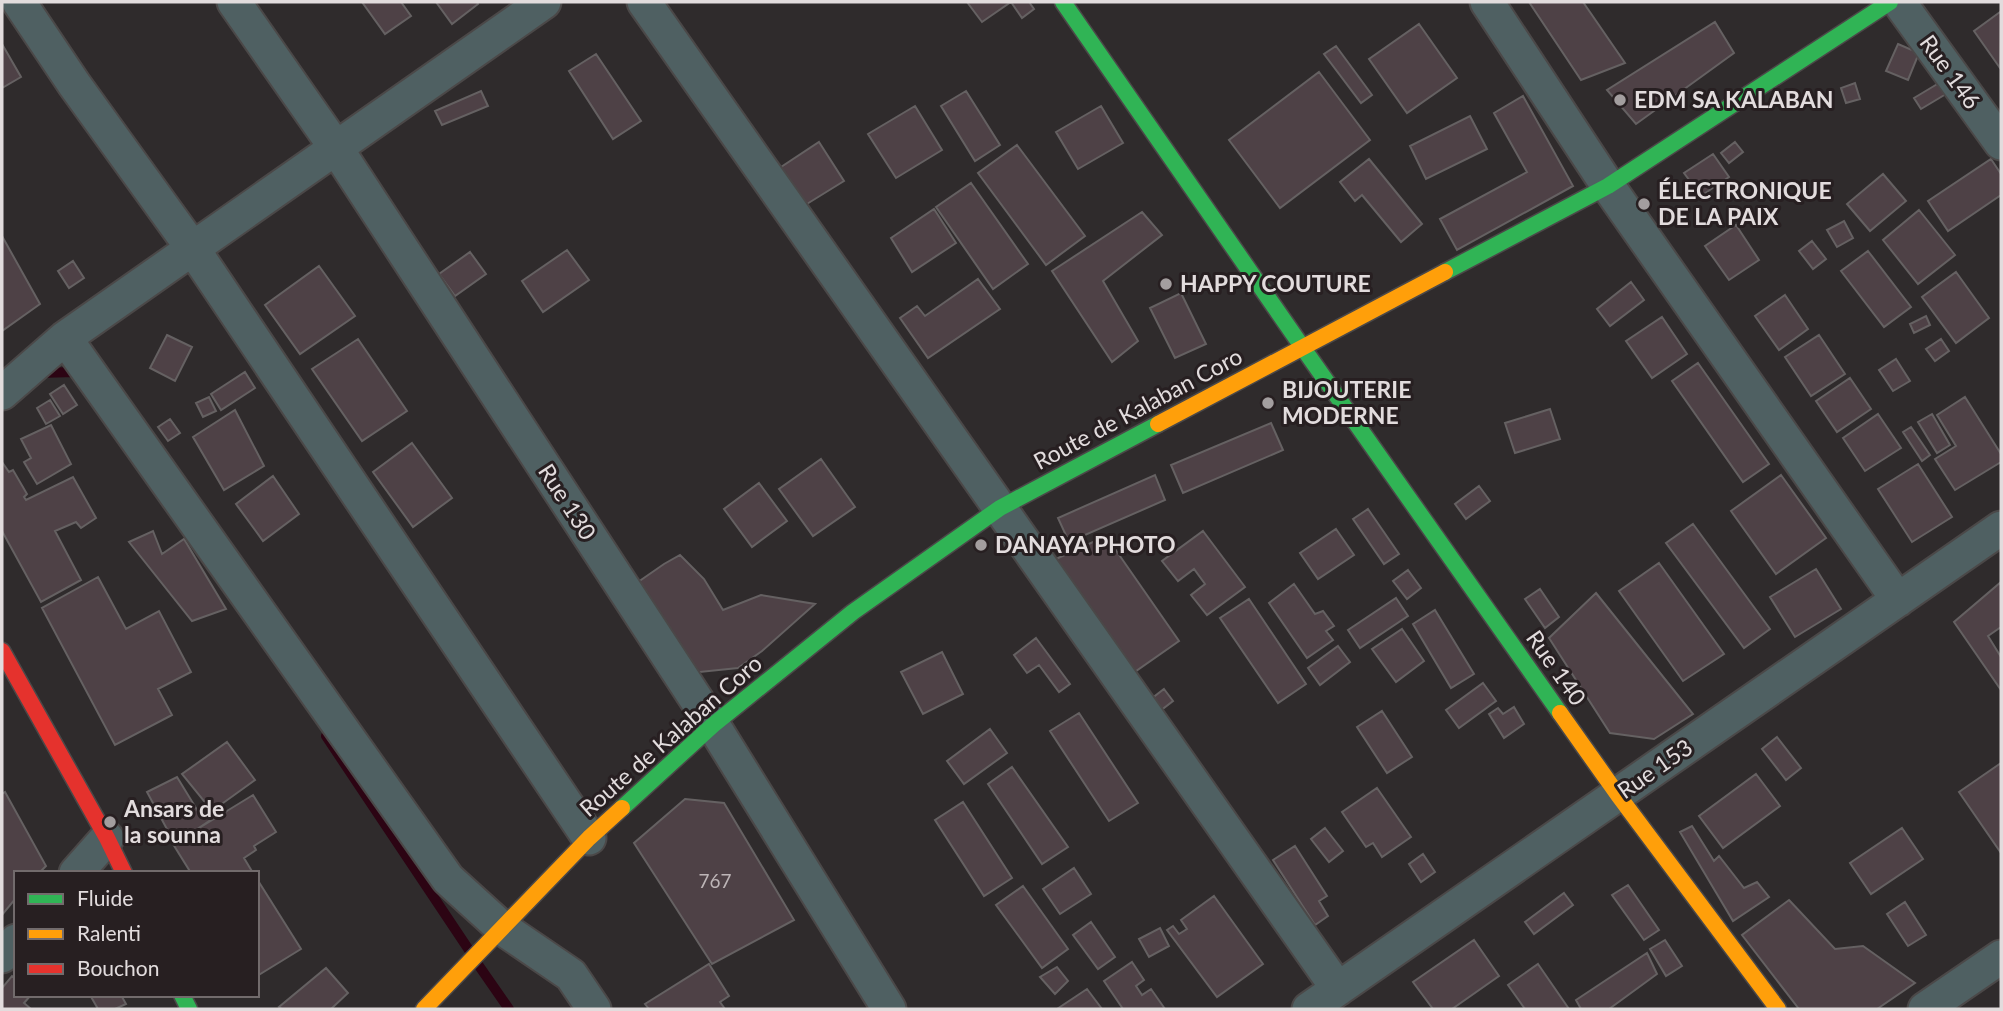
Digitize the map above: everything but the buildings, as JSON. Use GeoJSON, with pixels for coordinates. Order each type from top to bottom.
{"type":"FeatureCollection","features":[{"type":"Feature","properties":{"kind":"main road","name":"Rue 140"},"geometry":{"type":"LineString","coordinates":[[1063,2],[1618,795],[1778,1009]]}},
{"type":"Feature","properties":{"kind":"main road","name":"Route de Kalaban Coro"},"geometry":{"type":"LineString","coordinates":[[425,1008],[589,838],[713,725],[853,612],[1000,508],[1608,186],[1890,2]]}},
{"type":"Feature","properties":{"kind":"main road"},"geometry":{"type":"LineString","coordinates":[[2,651],[123,871]]}},
{"type":"Feature","properties":{"kind":"street"},"geometry":{"type":"LineString","coordinates":[[19,2],[192,249],[589,838]]}},
{"type":"Feature","properties":{"kind":"street","name":"Rue 130"},"geometry":{"type":"LineString","coordinates":[[234,2],[336,148],[713,725],[889,1009]]}},
{"type":"Feature","properties":{"kind":"street"},"geometry":{"type":"LineString","coordinates":[[2,393],[65,338],[544,2]]}},
{"type":"Feature","properties":{"kind":"street"},"geometry":{"type":"LineString","coordinates":[[645,2],[1338,989]]}},
{"type":"Feature","properties":{"kind":"street"},"geometry":{"type":"LineString","coordinates":[[1487,2],[1608,186],[1898,600]]}},
{"type":"Feature","properties":{"kind":"street","name":"Rue 146"},"geometry":{"type":"LineString","coordinates":[[1899,2],[2001,143]]}},
{"type":"Feature","properties":{"kind":"street"},"geometry":{"type":"LineString","coordinates":[[65,338],[448,879],[502,928],[571,975],[594,1009]]}},
{"type":"Feature","properties":{"kind":"street","name":"Rue 153"},"geometry":{"type":"LineString","coordinates":[[1309,1009],[2001,528]]}},
{"type":"Feature","properties":{"kind":"street"},"geometry":{"type":"LineString","coordinates":[[78,871],[107,838]]}},
{"type":"Feature","properties":{"kind":"street"},"geometry":{"type":"LineString","coordinates":[[2,956],[14,943]]}},
{"type":"Feature","properties":{"kind":"street"},"geometry":{"type":"LineString","coordinates":[[1925,1009],[2001,957]]}},
{"type":"Feature","properties":{"kind":"waterway"},"geometry":{"type":"LineString","coordinates":[[37,373],[75,372],[79,378]]}},
{"type":"Feature","properties":{"kind":"waterway"},"geometry":{"type":"LineString","coordinates":[[326,736],[469,950]]}},
{"type":"Feature","properties":{"kind":"waterway"},"geometry":{"type":"LineString","coordinates":[[477,963],[509,1009]]}},
{"type":"Feature","properties":{"kind":"traffic: fast"},"geometry":{"type":"LineString","coordinates":[[1063,2],[1560,713]]}},
{"type":"Feature","properties":{"kind":"traffic: fast"},"geometry":{"type":"LineString","coordinates":[[1445,272],[1608,186],[1890,2]]}},
{"type":"Feature","properties":{"kind":"traffic: fast"},"geometry":{"type":"LineString","coordinates":[[622,808],[713,725],[853,612],[1000,508],[1158,424]]}},
{"type":"Feature","properties":{"kind":"traffic: fast"},"geometry":{"type":"LineString","coordinates":[[183,997],[189,1009]]}},
{"type":"Feature","properties":{"kind":"traffic: slow"},"geometry":{"type":"LineString","coordinates":[[1158,424],[1445,272]]}},
{"type":"Feature","properties":{"kind":"traffic: slow"},"geometry":{"type":"LineString","coordinates":[[1560,713],[1778,1009]]}},
{"type":"Feature","properties":{"kind":"traffic: slow"},"geometry":{"type":"LineString","coordinates":[[424,1009],[589,838],[622,808]]}},
{"type":"Feature","properties":{"kind":"traffic: jam"},"geometry":{"type":"LineString","coordinates":[[2,651],[123,871]]}},
{"type":"Feature","properties":{"kind":"place","name":"EDM SA KALABAN"},"geometry":{"type":"Point","coordinates":[1620,100]}},
{"type":"Feature","properties":{"kind":"place","name":"ÉLECTRONIQUE DE LA PAIX"},"geometry":{"type":"Point","coordinates":[1644,204]}},
{"type":"Feature","properties":{"kind":"place","name":"HAPPY COUTURE"},"geometry":{"type":"Point","coordinates":[1166,284]}},
{"type":"Feature","properties":{"kind":"place","name":"BIJOUTERIE MODERNE"},"geometry":{"type":"Point","coordinates":[1268,403]}},
{"type":"Feature","properties":{"kind":"place","name":"DANAYA PHOTO"},"geometry":{"type":"Point","coordinates":[981,545]}},
{"type":"Feature","properties":{"kind":"place","name":"Ansars de la sounna"},"geometry":{"type":"Point","coordinates":[110,822]}}]}
